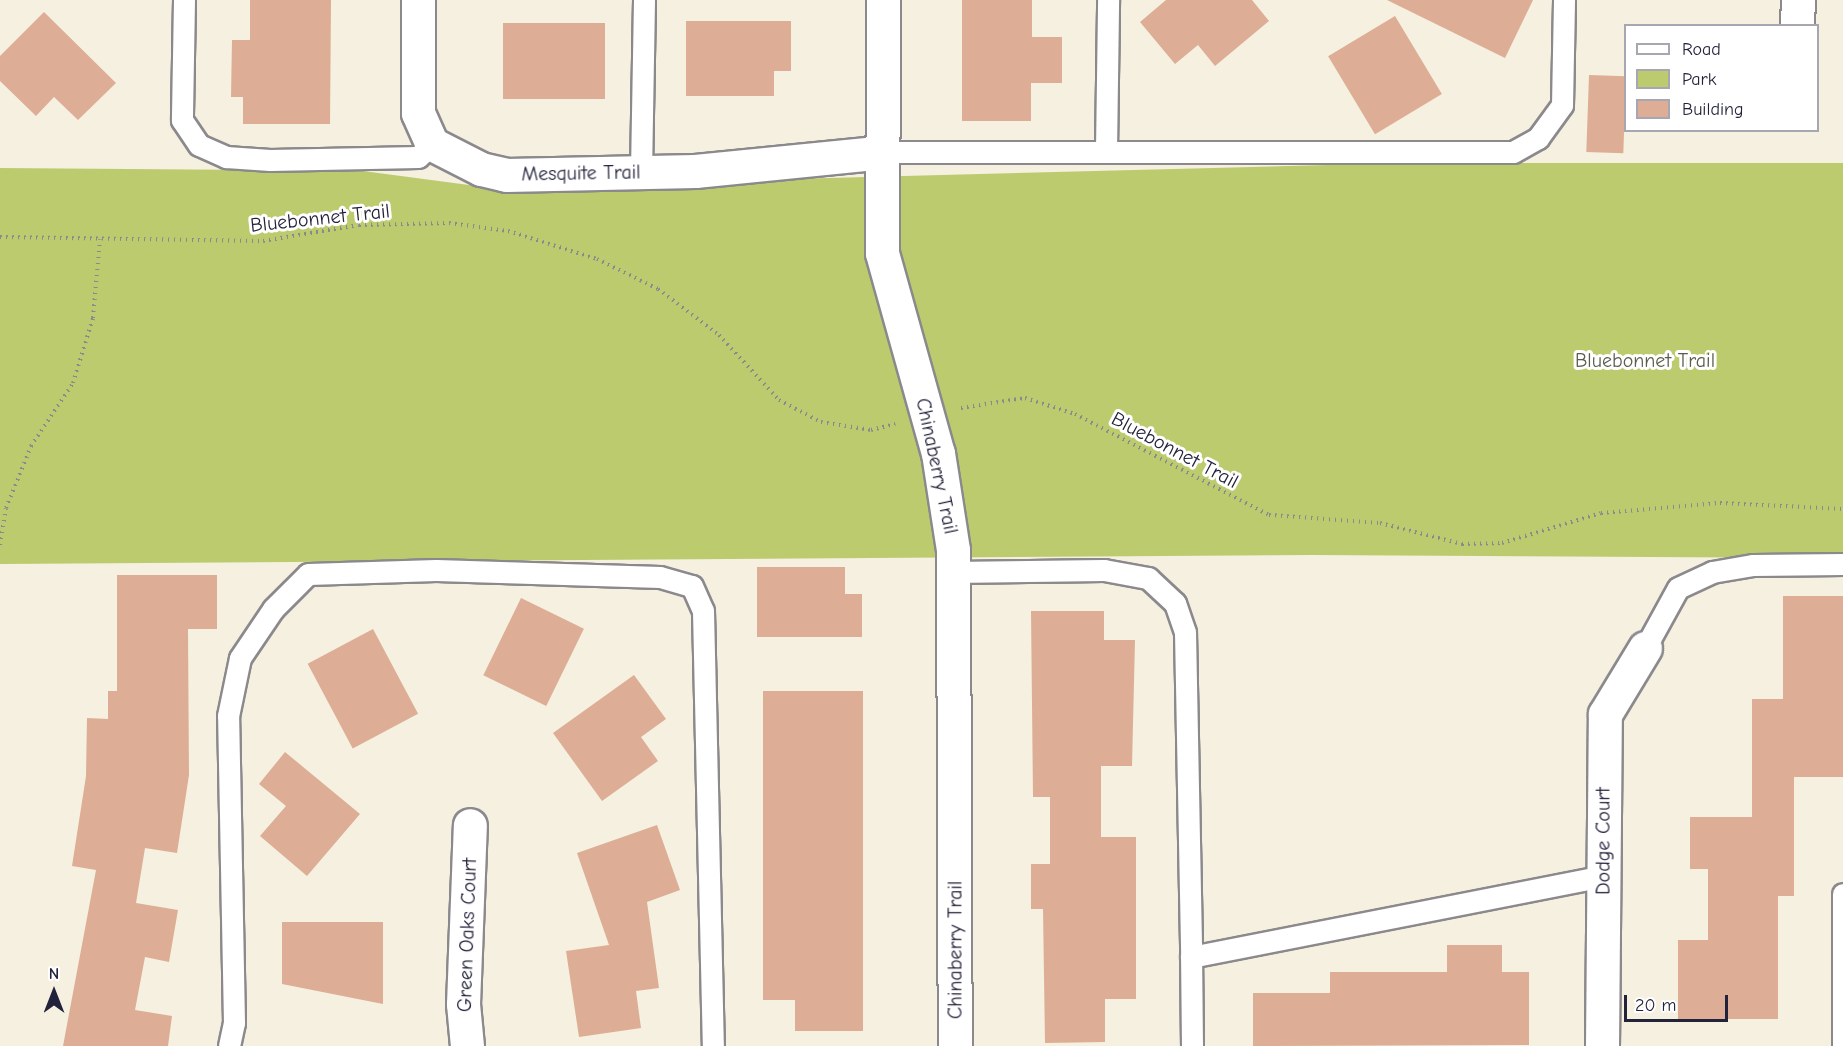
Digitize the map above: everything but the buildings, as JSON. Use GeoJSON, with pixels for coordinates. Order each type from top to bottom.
{"type":"FeatureCollection","features":[{"type":"Feature","properties":{"kind":"street"},"geometry":{"type":"LineString","coordinates":[[418,0],[418,113],[432,144]]}},
{"type":"Feature","properties":{"kind":"street","name":"Chinaberry Trail"},"geometry":{"type":"LineString","coordinates":[[883,0],[882,253],[938,453],[952,572],[955,1046]]}},
{"type":"Feature","properties":{"kind":"street"},"geometry":{"type":"LineString","coordinates":[[1797,24],[1798,0]]}},
{"type":"Feature","properties":{"kind":"street","name":"Mesquite Trail"},"geometry":{"type":"LineString","coordinates":[[432,144],[456,160],[506,175],[641,172],[816,163],[884,152]]}},
{"type":"Feature","properties":{"kind":"street","name":"Dodge Court"},"geometry":{"type":"LineString","coordinates":[[1602,1046],[1605,714],[1645,648]]}},
{"type":"Feature","properties":{"kind":"street","name":"Green Oaks Court"},"geometry":{"type":"LineString","coordinates":[[467,1046],[463,1004],[470,825]]}},
{"type":"Feature","properties":{"kind":"lane"},"geometry":{"type":"LineString","coordinates":[[184,0],[182,120],[199,145],[226,158],[270,160],[418,158],[432,144]]}},
{"type":"Feature","properties":{"kind":"lane"},"geometry":{"type":"LineString","coordinates":[[641,172],[644,0]]}},
{"type":"Feature","properties":{"kind":"lane"},"geometry":{"type":"LineString","coordinates":[[1106,151],[1108,0]]}},
{"type":"Feature","properties":{"kind":"lane"},"geometry":{"type":"LineString","coordinates":[[884,152],[1513,152],[1538,138],[1562,105],[1564,0]]}},
{"type":"Feature","properties":{"kind":"lane"},"geometry":{"type":"LineString","coordinates":[[1645,648],[1678,588],[1712,572],[1753,565],[1843,564]]}},
{"type":"Feature","properties":{"kind":"lane"},"geometry":{"type":"LineString","coordinates":[[229,1046],[234,1023],[228,716],[240,658],[273,609],[308,574],[436,570],[660,577],[692,586],[704,623],[712,1046]]}},
{"type":"Feature","properties":{"kind":"lane"},"geometry":{"type":"LineString","coordinates":[[952,572],[1104,570],[1148,578],[1175,603],[1185,632],[1192,1046]]}},
{"type":"Feature","properties":{"kind":"lane"},"geometry":{"type":"LineString","coordinates":[[1191,957],[1602,876]]}},
{"type":"Feature","properties":{"kind":"lane"},"geometry":{"type":"LineString","coordinates":[[1843,894],[1843,1046]]}},
{"type":"Feature","properties":{"kind":"path","name":"Bluebonnet Trail"},"geometry":{"type":"LineString","coordinates":[[0,237],[263,242],[382,224],[449,223],[508,231],[597,259],[658,289],[719,335],[778,400],[821,422],[871,430],[904,422]]}},
{"type":"Feature","properties":{"kind":"path"},"geometry":{"type":"LineString","coordinates":[[0,545],[6,508],[31,446],[73,383],[93,318],[100,239]]}},
{"type":"Feature","properties":{"kind":"path","name":"Bluebonnet Trail"},"geometry":{"type":"LineString","coordinates":[[956,408],[1025,398],[1075,414],[1269,515],[1380,523],[1462,544],[1502,543],[1601,513],[1720,503],[1843,509]]}},
{"type":"Feature","properties":{"kind":"green space","name":"Bluebonnet Trail"},"geometry":{"type":"Polygon","coordinates":[[[1402,163],[1843,163],[1843,558],[1312,555],[0,564],[0,168],[363,171],[484,187],[1402,163]]]}}]}
